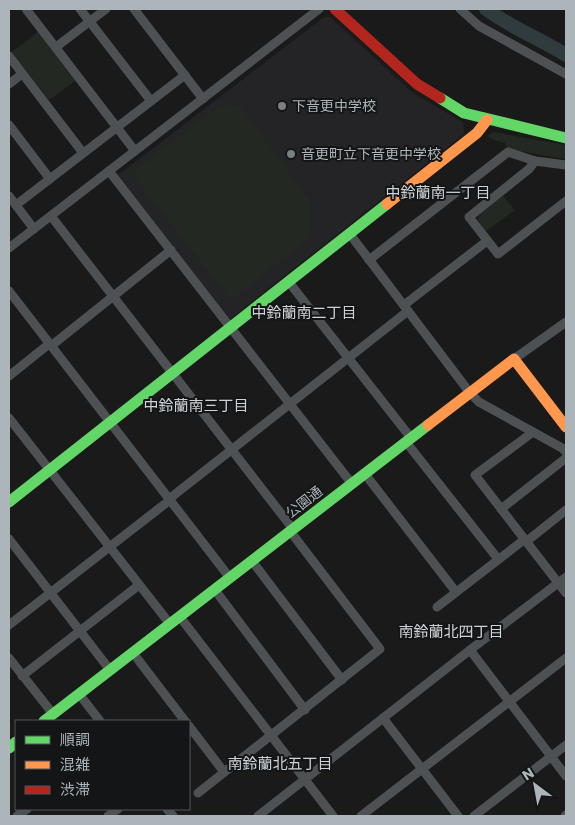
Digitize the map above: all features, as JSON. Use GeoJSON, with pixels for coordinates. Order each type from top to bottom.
{"type":"FeatureCollection","features":[{"type":"Feature","properties":{"kind":"street"},"geometry":{"type":"LineString","coordinates":[[26,9],[135,151]]}},
{"type":"Feature","properties":{"kind":"street"},"geometry":{"type":"LineString","coordinates":[[80,9],[152,101]]}},
{"type":"Feature","properties":{"kind":"street"},"geometry":{"type":"LineString","coordinates":[[56,47],[106,9]]}},
{"type":"Feature","properties":{"kind":"street"},"geometry":{"type":"LineString","coordinates":[[134,9],[203,99]]}},
{"type":"Feature","properties":{"kind":"street"},"geometry":{"type":"LineString","coordinates":[[9,248],[319,9]]}},
{"type":"Feature","properties":{"kind":"street"},"geometry":{"type":"LineString","coordinates":[[335,9],[417,84],[464,113],[566,138]]}},
{"type":"Feature","properties":{"kind":"street"},"geometry":{"type":"LineString","coordinates":[[460,9],[479,26],[566,74]]}},
{"type":"Feature","properties":{"kind":"street"},"geometry":{"type":"LineString","coordinates":[[9,56],[83,153]]}},
{"type":"Feature","properties":{"kind":"street"},"geometry":{"type":"LineString","coordinates":[[9,84],[22,74]]}},
{"type":"Feature","properties":{"kind":"street"},"geometry":{"type":"LineString","coordinates":[[16,205],[185,76]]}},
{"type":"Feature","properties":{"kind":"street"},"geometry":{"type":"LineString","coordinates":[[9,502],[476,133],[487,120]]}},
{"type":"Feature","properties":{"kind":"street"},"geometry":{"type":"LineString","coordinates":[[9,126],[50,179]]}},
{"type":"Feature","properties":{"kind":"street"},"geometry":{"type":"LineString","coordinates":[[369,260],[508,152],[535,161],[566,165]]}},
{"type":"Feature","properties":{"kind":"street"},"geometry":{"type":"LineString","coordinates":[[535,161],[529,169],[469,217],[487,241],[498,254],[566,201]]}},
{"type":"Feature","properties":{"kind":"street"},"geometry":{"type":"LineString","coordinates":[[109,171],[352,484]]}},
{"type":"Feature","properties":{"kind":"street"},"geometry":{"type":"LineString","coordinates":[[9,196],[34,229]]}},
{"type":"Feature","properties":{"kind":"street"},"geometry":{"type":"LineString","coordinates":[[51,216],[232,449],[380,650],[198,793]]}},
{"type":"Feature","properties":{"kind":"street"},"geometry":{"type":"LineString","coordinates":[[349,233],[470,393],[480,402],[566,452]]}},
{"type":"Feature","properties":{"kind":"street"},"geometry":{"type":"LineString","coordinates":[[9,625],[349,358],[487,241]]}},
{"type":"Feature","properties":{"kind":"street"},"geometry":{"type":"LineString","coordinates":[[9,376],[171,250]]}},
{"type":"Feature","properties":{"kind":"street"},"geometry":{"type":"LineString","coordinates":[[288,281],[349,358],[498,559]]}},
{"type":"Feature","properties":{"kind":"street"},"geometry":{"type":"LineString","coordinates":[[9,291],[230,578]]}},
{"type":"Feature","properties":{"kind":"street"},"geometry":{"type":"LineString","coordinates":[[566,322],[514,359],[566,426]]}},
{"type":"Feature","properties":{"kind":"street","name":"公園通"},"geometry":{"type":"LineString","coordinates":[[48,718],[514,359]]}},
{"type":"Feature","properties":{"kind":"street"},"geometry":{"type":"LineString","coordinates":[[9,418],[170,624]]}},
{"type":"Feature","properties":{"kind":"street"},"geometry":{"type":"LineString","coordinates":[[533,432],[475,476],[566,593]]}},
{"type":"Feature","properties":{"kind":"street"},"geometry":{"type":"LineString","coordinates":[[501,509],[566,458]]}},
{"type":"Feature","properties":{"kind":"street"},"geometry":{"type":"LineString","coordinates":[[365,474],[456,592]]}},
{"type":"Feature","properties":{"kind":"street"},"geometry":{"type":"LineString","coordinates":[[437,607],[498,559],[566,510]]}},
{"type":"Feature","properties":{"kind":"street"},"geometry":{"type":"LineString","coordinates":[[9,538],[110,670]]}},
{"type":"Feature","properties":{"kind":"street"},"geometry":{"type":"LineString","coordinates":[[252,561],[342,680]]}},
{"type":"Feature","properties":{"kind":"street"},"geometry":{"type":"LineString","coordinates":[[258,816],[566,577]]}},
{"type":"Feature","properties":{"kind":"street"},"geometry":{"type":"LineString","coordinates":[[22,676],[138,585]]}},
{"type":"Feature","properties":{"kind":"street"},"geometry":{"type":"LineString","coordinates":[[214,590],[305,710]]}},
{"type":"Feature","properties":{"kind":"street"},"geometry":{"type":"LineString","coordinates":[[180,616],[333,816]]}},
{"type":"Feature","properties":{"kind":"street"},"geometry":{"type":"LineString","coordinates":[[470,650],[510,700],[566,776]]}},
{"type":"Feature","properties":{"kind":"street"},"geometry":{"type":"LineString","coordinates":[[132,653],[184,720]]}},
{"type":"Feature","properties":{"kind":"street"},"geometry":{"type":"LineString","coordinates":[[9,658],[48,718]]}},
{"type":"Feature","properties":{"kind":"street"},"geometry":{"type":"LineString","coordinates":[[361,816],[566,658]]}},
{"type":"Feature","properties":{"kind":"street"},"geometry":{"type":"LineString","coordinates":[[79,694],[99,720]]}},
{"type":"Feature","properties":{"kind":"street"},"geometry":{"type":"LineString","coordinates":[[383,718],[458,816]]}},
{"type":"Feature","properties":{"kind":"street"},"geometry":{"type":"LineString","coordinates":[[190,727],[224,772]]}},
{"type":"Feature","properties":{"kind":"street"},"geometry":{"type":"LineString","coordinates":[[474,816],[566,745]]}},
{"type":"Feature","properties":{"kind":"shaded area","name":"音更町立下音更中学校"},"geometry":{"type":"Polygon","coordinates":[[[324,17],[330,17],[413,93],[463,122],[464,134],[230,319],[118,175],[324,17]]]}},
{"type":"Feature","properties":{"kind":"shaded area"},"geometry":{"type":"Polygon","coordinates":[[[38,32],[75,81],[49,100],[12,52],[38,32]]]}},
{"type":"Feature","properties":{"kind":"shaded area"},"geometry":{"type":"Polygon","coordinates":[[[220,105],[240,106],[309,200],[309,237],[231,300],[132,174],[220,105]]]}},
{"type":"Feature","properties":{"kind":"shaded area"},"geometry":{"type":"Polygon","coordinates":[[[493,132],[566,145],[566,159],[508,149],[505,143],[487,136],[493,132]]]}},
{"type":"Feature","properties":{"kind":"shaded area"},"geometry":{"type":"Polygon","coordinates":[[[503,196],[515,210],[486,231],[478,220],[479,215],[503,196]]]}},
{"type":"Feature","properties":{"kind":"waterway"},"geometry":{"type":"LineString","coordinates":[[486,9],[505,22],[566,55]]}},
{"type":"Feature","properties":{"kind":"traffic: fast"},"geometry":{"type":"LineString","coordinates":[[440,98],[464,113],[566,138]]}},
{"type":"Feature","properties":{"kind":"traffic: fast"},"geometry":{"type":"LineString","coordinates":[[9,502],[387,204]]}},
{"type":"Feature","properties":{"kind":"traffic: fast"},"geometry":{"type":"LineString","coordinates":[[45,720],[428,425]]}},
{"type":"Feature","properties":{"kind":"traffic: fast"},"geometry":{"type":"LineString","coordinates":[[9,748],[15,743]]}},
{"type":"Feature","properties":{"kind":"traffic: slow"},"geometry":{"type":"LineString","coordinates":[[387,204],[477,133],[487,120]]}},
{"type":"Feature","properties":{"kind":"traffic: slow"},"geometry":{"type":"LineString","coordinates":[[428,425],[514,359],[566,427]]}},
{"type":"Feature","properties":{"kind":"traffic: jam"},"geometry":{"type":"LineString","coordinates":[[335,9],[417,84],[440,98]]}},
{"type":"Feature","properties":{"kind":"place","name":"下音更中学校"},"geometry":{"type":"Point","coordinates":[282,106]}},
{"type":"Feature","properties":{"kind":"place","name":"音更町立下音更中学校"},"geometry":{"type":"Point","coordinates":[291,154]}},
{"type":"Feature","properties":{"kind":"district","name":"中鈴蘭南一丁目"},"geometry":{"type":"Point","coordinates":[438,192]}},
{"type":"Feature","properties":{"kind":"district","name":"中鈴蘭南二丁目"},"geometry":{"type":"Point","coordinates":[304,312]}},
{"type":"Feature","properties":{"kind":"district","name":"中鈴蘭南三丁目"},"geometry":{"type":"Point","coordinates":[196,405]}},
{"type":"Feature","properties":{"kind":"district","name":"南鈴蘭北四丁目"},"geometry":{"type":"Point","coordinates":[451,631]}},
{"type":"Feature","properties":{"kind":"district","name":"南鈴蘭北五丁目"},"geometry":{"type":"Point","coordinates":[280,763]}}]}
